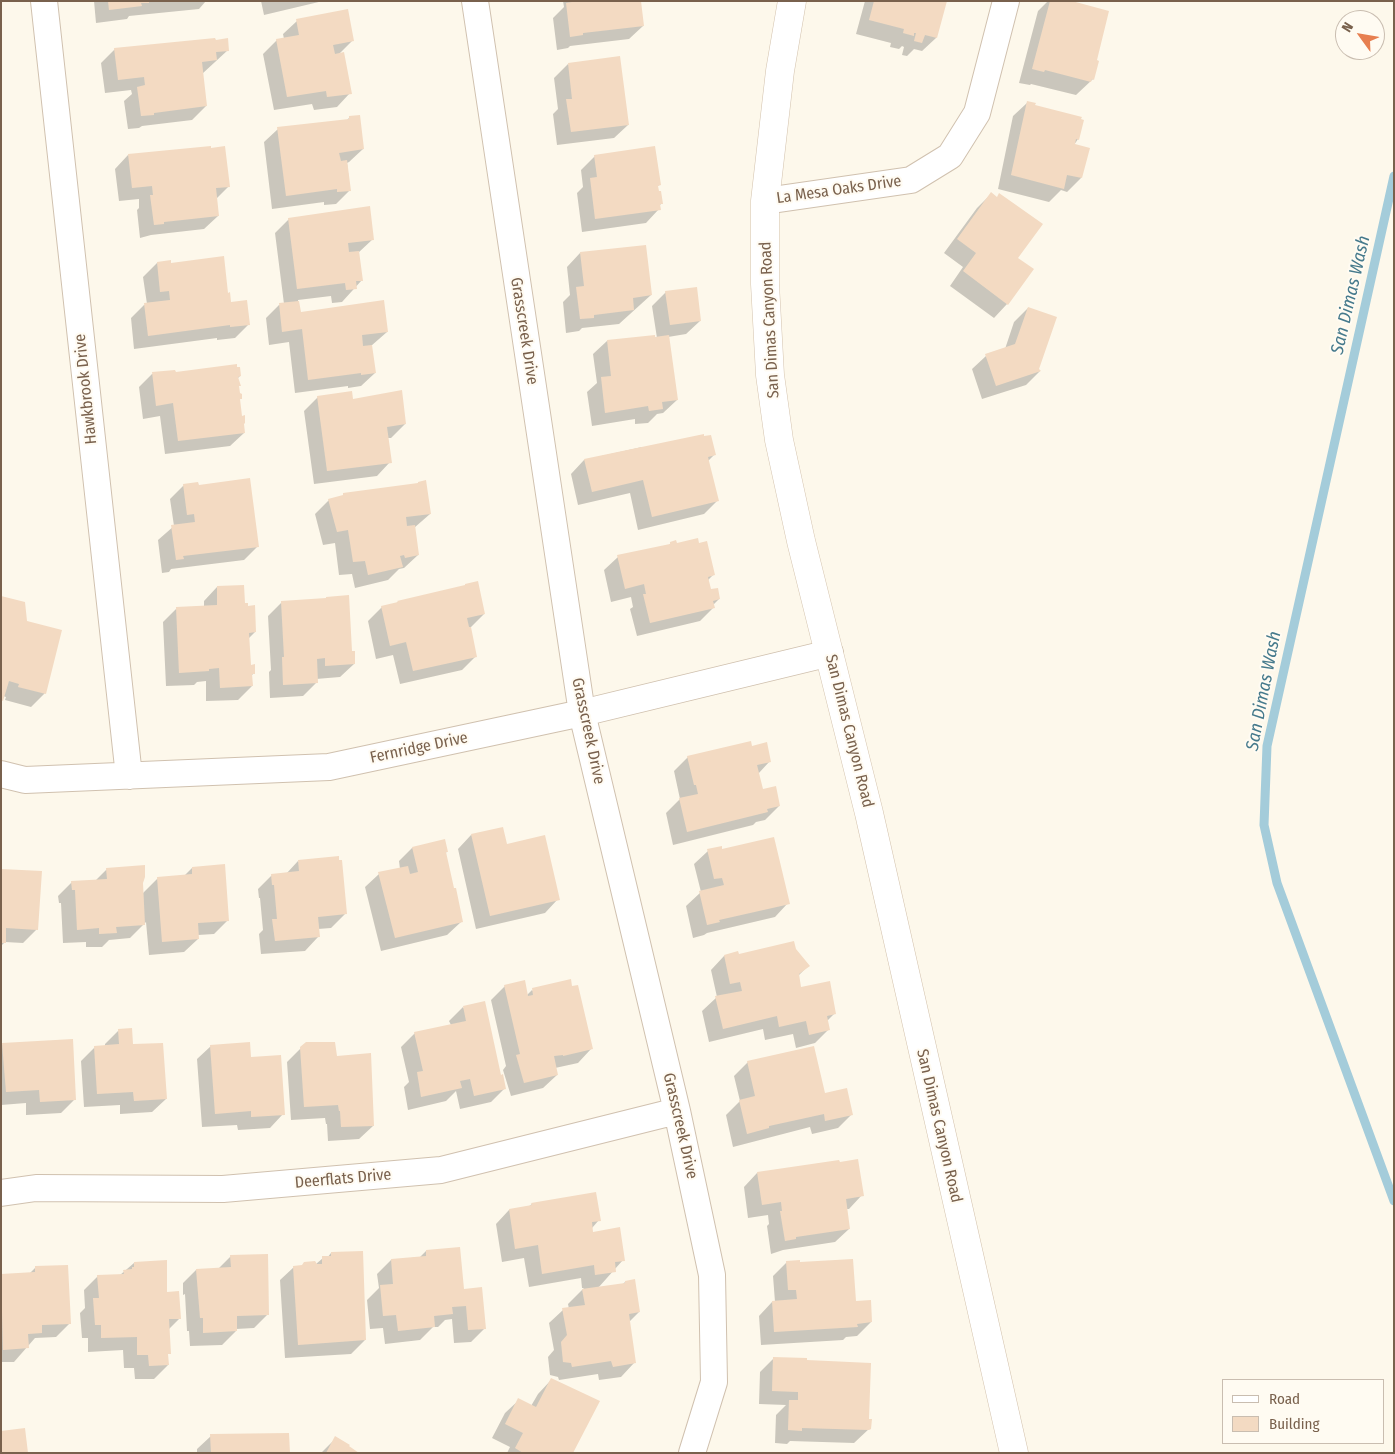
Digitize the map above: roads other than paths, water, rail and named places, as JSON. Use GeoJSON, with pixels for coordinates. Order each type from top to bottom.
{"type":"FeatureCollection","features":[{"type":"Feature","properties":{"kind":"street","name":"Hawkbrook Drive"},"geometry":{"type":"LineString","coordinates":[[44,1],[129,776]]}},
{"type":"Feature","properties":{"kind":"street","name":"Grasscreek Drive"},"geometry":{"type":"LineString","coordinates":[[475,1],[582,713],[677,1111],[712,1275],[714,1382],[692,1453]]}},
{"type":"Feature","properties":{"kind":"street","name":"San Dimas Canyon Road"},"geometry":{"type":"LineString","coordinates":[[792,1],[780,71],[765,201],[764,284],[770,375],[779,440],[801,541],[871,823],[1014,1453]]}},
{"type":"Feature","properties":{"kind":"street","name":"La Mesa Oaks Drive"},"geometry":{"type":"LineString","coordinates":[[765,201],[911,180],[950,156],[977,113],[1006,1]]}},
{"type":"Feature","properties":{"kind":"street","name":"Fernridge Drive"},"geometry":{"type":"LineString","coordinates":[[1,774],[25,780],[329,767],[582,713],[830,653]]}},
{"type":"Feature","properties":{"kind":"street","name":"Deerflats Drive"},"geometry":{"type":"LineString","coordinates":[[1,1192],[36,1188],[223,1189],[441,1170],[677,1111]]}},
{"type":"Feature","properties":{"kind":"waterway","name":"San Dimas Wash"},"geometry":{"type":"LineString","coordinates":[[1394,176],[1267,746],[1264,825],[1277,883],[1394,1201]]}}]}
